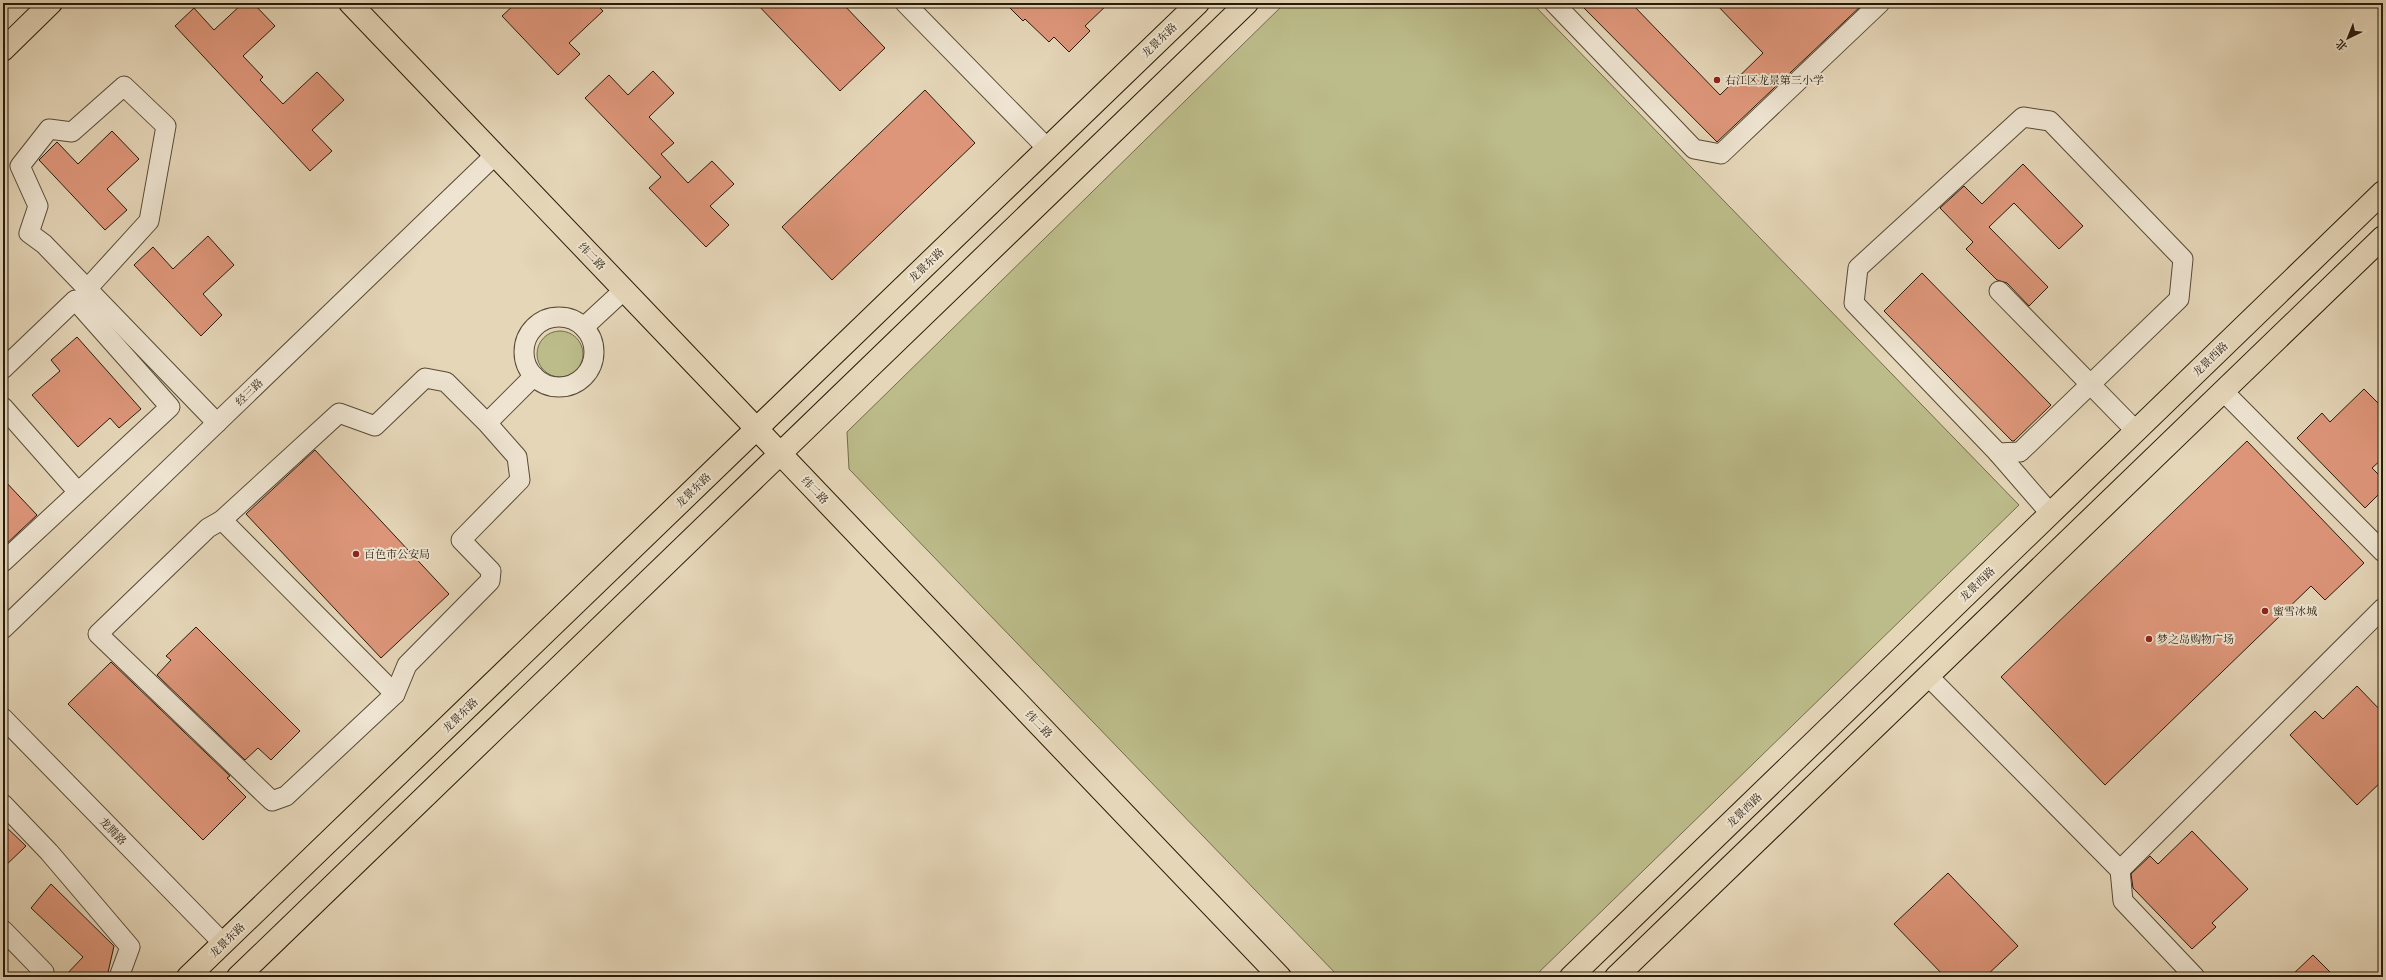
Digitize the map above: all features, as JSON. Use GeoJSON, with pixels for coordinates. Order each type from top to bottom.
{"type":"FeatureCollection","features":[{"type":"Feature","properties":{"kind":"main road"},"geometry":{"type":"LineString","coordinates":[[3,50],[51,3]]}},
{"type":"Feature","properties":{"kind":"main road","name":"纬二路"},"geometry":{"type":"LineString","coordinates":[[350,3],[1280,977]]}},
{"type":"Feature","properties":{"kind":"main road","name":"龙景东路"},"geometry":{"type":"LineString","coordinates":[[188,977],[1198,3]]}},
{"type":"Feature","properties":{"kind":"main road"},"geometry":{"type":"LineString","coordinates":[[238,977],[1247,3]]}},
{"type":"Feature","properties":{"kind":"main road","name":"龙景西路"},"geometry":{"type":"LineString","coordinates":[[1571,977],[2383,192]]}},
{"type":"Feature","properties":{"kind":"main road"},"geometry":{"type":"LineString","coordinates":[[1616,977],[2383,237]]}},
{"type":"Feature","properties":{"kind":"street"},"geometry":{"type":"LineString","coordinates":[[905,3],[1047,148]]}},
{"type":"Feature","properties":{"kind":"street"},"geometry":{"type":"LineString","coordinates":[[1554,3],[1694,149],[1721,154],[1880,3]]}},
{"type":"Feature","properties":{"kind":"street"},"geometry":{"type":"LineString","coordinates":[[87,288],[149,221],[166,126],[124,86],[72,132],[49,129],[20,166],[38,206],[29,233],[44,244],[217,423]]}},
{"type":"Feature","properties":{"kind":"street"},"geometry":{"type":"LineString","coordinates":[[1998,453],[2020,452],[2179,299],[2183,259],[2050,121],[2023,117],[1858,268],[1854,303],[1998,453],[2050,514]]}},
{"type":"Feature","properties":{"kind":"street","name":"经三路"},"geometry":{"type":"LineString","coordinates":[[3,629],[495,155]]}},
{"type":"Feature","properties":{"kind":"street"},"geometry":{"type":"LineString","coordinates":[[584,327],[624,290]]}},
{"type":"Feature","properties":{"kind":"street"},"geometry":{"type":"LineString","coordinates":[[1999,292],[2136,431]]}},
{"type":"Feature","properties":{"kind":"street"},"geometry":{"type":"LineString","coordinates":[[3,369],[75,300],[170,407],[3,562]]}},
{"type":"Feature","properties":{"kind":"street"},"geometry":{"type":"LineString","coordinates":[[555,317],[565,317],[584,327],[590,335],[594,356],[591,366],[583,377],[572,384],[563,387],[545,384],[534,376],[525,362],[524,352],[525,342],[536,325],[555,317]]}},
{"type":"Feature","properties":{"kind":"street"},"geometry":{"type":"LineString","coordinates":[[487,423],[534,376]]}},
{"type":"Feature","properties":{"kind":"street"},"geometry":{"type":"LineString","coordinates":[[425,378],[446,382],[487,423],[517,457],[520,480],[462,540],[491,571],[490,581],[407,665],[395,694],[286,796],[272,801],[98,634],[208,528],[222,520],[339,413],[375,426],[425,378]]}},
{"type":"Feature","properties":{"kind":"street"},"geometry":{"type":"LineString","coordinates":[[2223,391],[2383,552]]}},
{"type":"Feature","properties":{"kind":"street"},"geometry":{"type":"LineString","coordinates":[[3,407],[78,492]]}},
{"type":"Feature","properties":{"kind":"street"},"geometry":{"type":"LineString","coordinates":[[222,520],[395,694]]}},
{"type":"Feature","properties":{"kind":"street"},"geometry":{"type":"LineString","coordinates":[[2120,870],[2383,608]]}},
{"type":"Feature","properties":{"kind":"street"},"geometry":{"type":"LineString","coordinates":[[1928,676],[2120,870],[2123,901],[2196,977]]}},
{"type":"Feature","properties":{"kind":"street","name":"龙腾路"},"geometry":{"type":"LineString","coordinates":[[3,718],[223,943]]}},
{"type":"Feature","properties":{"kind":"street"},"geometry":{"type":"LineString","coordinates":[[3,804],[49,852],[130,946],[119,977]]}},
{"type":"Feature","properties":{"kind":"street"},"geometry":{"type":"LineString","coordinates":[[3,930],[44,972],[41,977]]}},
{"type":"Feature","properties":{"kind":"green space"},"geometry":{"type":"Polygon","coordinates":[[[1285,3],[1532,3],[2019,505],[1534,977],[1339,977],[849,469],[847,432],[1285,3]]]}},
{"type":"Feature","properties":{"kind":"green space"},"geometry":{"type":"Polygon","coordinates":[[[555,331],[565,331],[573,335],[579,341],[583,349],[583,359],[579,367],[573,373],[565,377],[555,377],[547,373],[541,367],[537,359],[537,349],[541,341],[547,335],[555,331]]]}},
{"type":"Feature","properties":{"kind":"building"},"geometry":{"type":"Polygon","coordinates":[[[243,3],[253,3],[275,26],[243,56],[263,77],[260,80],[283,104],[317,72],[344,100],[312,130],[332,151],[310,171],[175,26],[194,8],[214,30],[243,3]]]}},
{"type":"Feature","properties":{"kind":"building"},"geometry":{"type":"Polygon","coordinates":[[[516,3],[595,3],[603,11],[569,43],[580,54],[558,75],[502,16],[516,3]]]}},
{"type":"Feature","properties":{"kind":"building"},"geometry":{"type":"Polygon","coordinates":[[[756,3],[842,3],[885,48],[840,91],[756,3]]]}},
{"type":"Feature","properties":{"kind":"building"},"geometry":{"type":"Polygon","coordinates":[[[1005,3],[1109,3],[1085,26],[1090,31],[1069,52],[1054,37],[1049,42],[1025,19],[1023,21],[1005,3]]]}},
{"type":"Feature","properties":{"kind":"building"},"geometry":{"type":"Polygon","coordinates":[[[1579,3],[1631,3],[1720,95],[1763,53],[1715,3],[1864,3],[1717,142],[1579,3]]]}},
{"type":"Feature","properties":{"kind":"building"},"geometry":{"type":"Polygon","coordinates":[[[653,71],[674,93],[649,117],[674,143],[661,154],[688,183],[712,161],[734,184],[710,206],[729,225],[706,247],[649,188],[661,177],[585,98],[609,75],[628,95],[653,71]]]}},
{"type":"Feature","properties":{"kind":"building"},"geometry":{"type":"Polygon","coordinates":[[[925,90],[975,143],[832,280],[782,227],[925,90]]]}},
{"type":"Feature","properties":{"kind":"building"},"geometry":{"type":"Polygon","coordinates":[[[112,131],[139,159],[107,189],[127,210],[105,230],[39,160],[57,142],[78,164],[112,131]]]}},
{"type":"Feature","properties":{"kind":"building"},"geometry":{"type":"Polygon","coordinates":[[[2023,164],[2083,226],[2059,249],[2014,203],[1989,227],[2048,287],[2029,306],[2007,283],[1997,280],[1966,249],[1973,242],[1940,208],[1964,186],[1982,204],[2023,164]]]}},
{"type":"Feature","properties":{"kind":"building"},"geometry":{"type":"Polygon","coordinates":[[[208,236],[234,265],[203,294],[222,315],[201,336],[134,265],[153,247],[173,269],[208,236]]]}},
{"type":"Feature","properties":{"kind":"building"},"geometry":{"type":"Polygon","coordinates":[[[1922,273],[2051,405],[2014,441],[2012,441],[1884,311],[1922,273]]]}},
{"type":"Feature","properties":{"kind":"building"},"geometry":{"type":"Polygon","coordinates":[[[77,337],[141,409],[119,428],[110,418],[78,447],[32,395],[60,371],[51,360],[77,337]]]}},
{"type":"Feature","properties":{"kind":"building"},"geometry":{"type":"Polygon","coordinates":[[[2364,389],[2383,408],[2383,458],[2372,468],[2383,479],[2383,490],[2365,508],[2297,438],[2322,413],[2330,422],[2364,389]]]}},
{"type":"Feature","properties":{"kind":"building","name":"梦之岛购物广场"},"geometry":{"type":"Polygon","coordinates":[[[2247,441],[2364,563],[2325,600],[2311,586],[2105,785],[2001,677],[2247,441]]]}},
{"type":"Feature","properties":{"kind":"building"},"geometry":{"type":"Polygon","coordinates":[[[315,450],[449,594],[381,658],[246,514],[315,450]]]}},
{"type":"Feature","properties":{"kind":"building"},"geometry":{"type":"Polygon","coordinates":[[[3,479],[37,515],[3,547],[3,479]]]}},
{"type":"Feature","properties":{"kind":"building"},"geometry":{"type":"Polygon","coordinates":[[[196,627],[300,731],[271,760],[258,748],[245,760],[157,675],[171,660],[166,656],[196,627]]]}},
{"type":"Feature","properties":{"kind":"building"},"geometry":{"type":"Polygon","coordinates":[[[111,662],[230,776],[227,778],[246,797],[203,840],[68,704],[111,662]]]}},
{"type":"Feature","properties":{"kind":"building"},"geometry":{"type":"Polygon","coordinates":[[[2357,686],[2383,713],[2383,780],[2357,805],[2290,735],[2315,711],[2323,719],[2357,686]]]}},
{"type":"Feature","properties":{"kind":"building"},"geometry":{"type":"Polygon","coordinates":[[[3,824],[26,846],[3,868],[3,824]]]}},
{"type":"Feature","properties":{"kind":"building"},"geometry":{"type":"Polygon","coordinates":[[[2192,831],[2248,889],[2212,923],[2216,927],[2192,949],[2133,888],[2131,874],[2150,856],[2158,864],[2192,831]]]}},
{"type":"Feature","properties":{"kind":"building"},"geometry":{"type":"Polygon","coordinates":[[[1948,873],[2018,946],[1985,977],[1945,977],[1894,924],[1948,873]]]}},
{"type":"Feature","properties":{"kind":"building"},"geometry":{"type":"Polygon","coordinates":[[[51,884],[114,946],[107,977],[64,977],[83,957],[31,908],[51,884]]]}},
{"type":"Feature","properties":{"kind":"building"},"geometry":{"type":"Polygon","coordinates":[[[2313,955],[2335,977],[2290,977],[2313,955]]]}},
{"type":"Feature","properties":{"kind":"place","name":"右江区龙景第三小学"},"geometry":{"type":"Point","coordinates":[1717,80]}},
{"type":"Feature","properties":{"kind":"place","name":"百色市公安局"},"geometry":{"type":"Point","coordinates":[356,554]}},
{"type":"Feature","properties":{"kind":"place","name":"蜜雪冰城"},"geometry":{"type":"Point","coordinates":[2265,611]}},
{"type":"Feature","properties":{"kind":"place","name":"梦之岛购物广场"},"geometry":{"type":"Point","coordinates":[2149,639]}}]}
